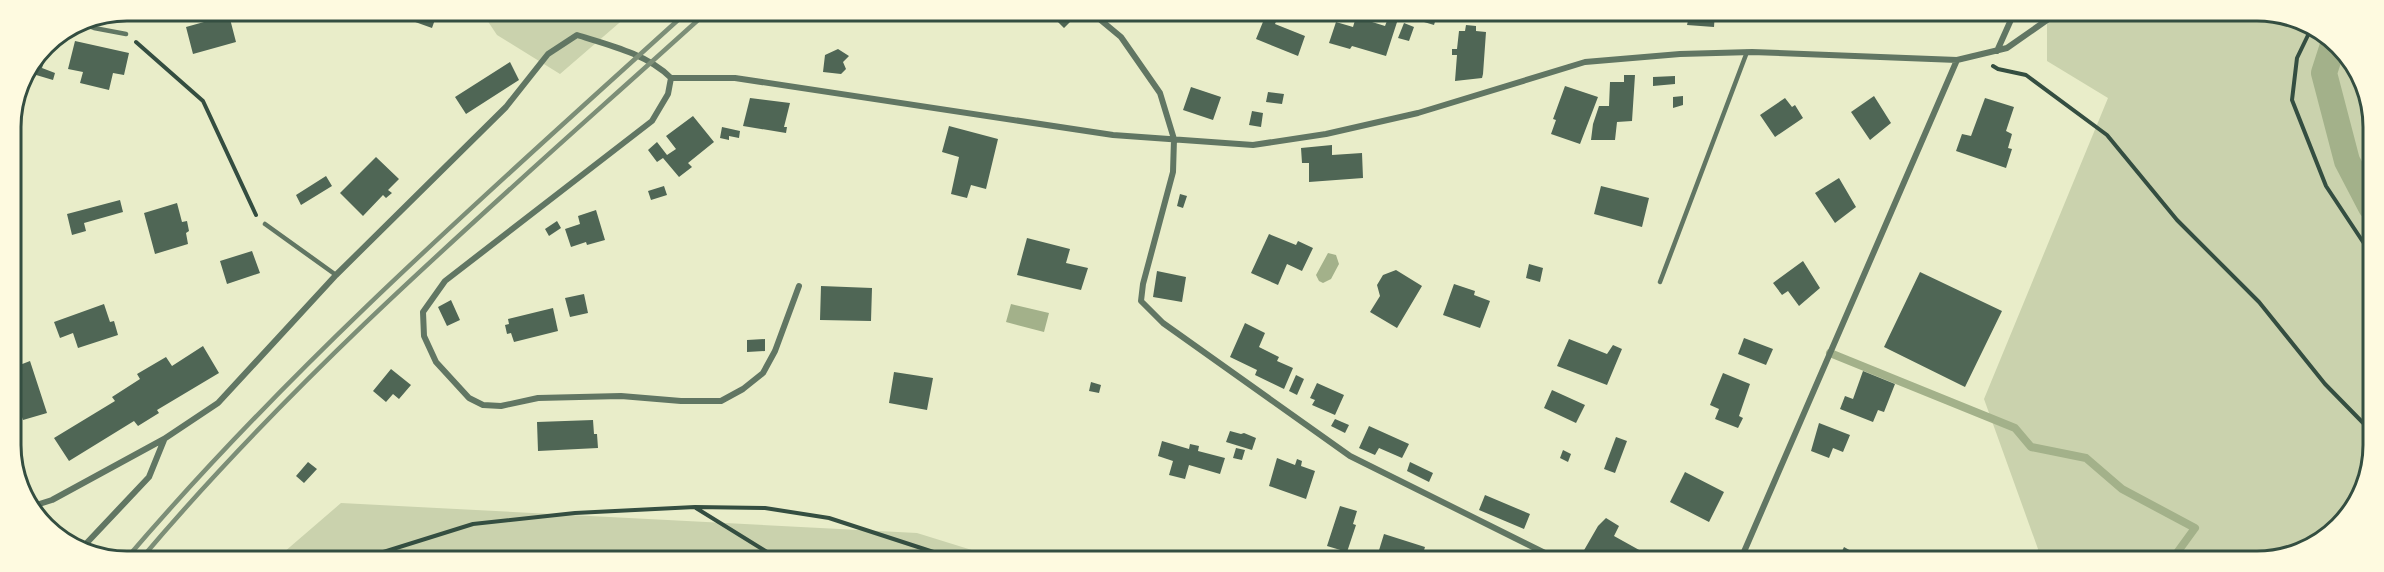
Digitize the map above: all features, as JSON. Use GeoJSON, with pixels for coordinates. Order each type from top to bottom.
{"type":"FeatureCollection","features":[{"type":"Feature","properties":{"kind":"street"},"geometry":{"type":"LineString","coordinates":[[1102,21],[1121,37],[1160,93],[1174,139],[1173,172],[1143,284],[1141,301],[1162,323],[1350,456],[1541,551]]}},
{"type":"Feature","properties":{"kind":"street"},"geometry":{"type":"LineString","coordinates":[[1996,51],[2010,21]]}},
{"type":"Feature","properties":{"kind":"street"},"geometry":{"type":"LineString","coordinates":[[39,504],[52,500],[164,440],[218,403],[336,275],[506,107],[548,54],[577,35],[623,49],[665,72],[671,78],[735,78],[1113,135],[1253,145],[1326,134],[1418,113],[1585,62],[1680,54],[1747,52],[1957,60],[2007,48],[2046,21]]}},
{"type":"Feature","properties":{"kind":"street"},"geometry":{"type":"LineString","coordinates":[[1744,551],[1957,60]]}},
{"type":"Feature","properties":{"kind":"street"},"geometry":{"type":"LineString","coordinates":[[671,78],[668,94],[652,121],[445,281],[423,312],[424,336],[436,362],[469,398],[483,405],[501,406],[538,398],[621,396],[681,401],[721,401],[743,389],[764,373],[776,351],[799,286]]}},
{"type":"Feature","properties":{"kind":"street"},"geometry":{"type":"LineString","coordinates":[[87,543],[149,477],[164,440]]}},
{"type":"Feature","properties":{"kind":"lane"},"geometry":{"type":"LineString","coordinates":[[92,27],[126,34]]}},
{"type":"Feature","properties":{"kind":"lane"},"geometry":{"type":"LineString","coordinates":[[1660,282],[1747,52]]}},
{"type":"Feature","properties":{"kind":"lane"},"geometry":{"type":"LineString","coordinates":[[265,224],[336,275]]}},
{"type":"Feature","properties":{"kind":"path"},"geometry":{"type":"LineString","coordinates":[[126,34],[203,101],[256,215],[265,224]]}},
{"type":"Feature","properties":{"kind":"path"},"geometry":{"type":"LineString","coordinates":[[2308,34],[2297,58],[2292,100],[2326,186],[2363,242]]}},
{"type":"Feature","properties":{"kind":"path"},"geometry":{"type":"LineString","coordinates":[[1978,55],[1998,69],[2026,75],[2107,135],[2176,219],[2259,302],[2325,384],[2363,423]]}},
{"type":"Feature","properties":{"kind":"path"},"geometry":{"type":"LineString","coordinates":[[695,507],[766,551]]}},
{"type":"Feature","properties":{"kind":"path"},"geometry":{"type":"LineString","coordinates":[[389,551],[472,524],[575,513],[695,507],[765,508],[829,518],[930,551]]}},
{"type":"Feature","properties":{"kind":"shaded area"},"geometry":{"type":"Polygon","coordinates":[[[488,21],[621,21],[560,74],[497,35],[488,21]]]}},
{"type":"Feature","properties":{"kind":"shaded area"},"geometry":{"type":"Polygon","coordinates":[[[2047,21],[2257,21],[2278,23],[2310,35],[2332,52],[2349,74],[2361,106],[2363,127],[2362,459],[2355,486],[2341,510],[2327,525],[2304,540],[2264,551],[2037,551],[1984,399],[2108,98],[2047,61],[2047,21]]]}},
{"type":"Feature","properties":{"kind":"shaded area"},"geometry":{"type":"Polygon","coordinates":[[[1328,253],[1336,255],[1339,264],[1331,279],[1323,283],[1316,275],[1328,253]]]}},
{"type":"Feature","properties":{"kind":"shaded area"},"geometry":{"type":"Polygon","coordinates":[[[1011,304],[1049,313],[1044,332],[1006,322],[1011,304]]]}},
{"type":"Feature","properties":{"kind":"shaded area"},"geometry":{"type":"Polygon","coordinates":[[[341,503],[917,533],[975,551],[285,551],[341,503]]]}},
{"type":"Feature","properties":{"kind":"building"},"geometry":{"type":"Polygon","coordinates":[[[208,21],[231,21],[236,42],[193,54],[186,27],[208,21]]]}},
{"type":"Feature","properties":{"kind":"building"},"geometry":{"type":"Polygon","coordinates":[[[412,21],[434,21],[432,28],[412,21]]]}},
{"type":"Feature","properties":{"kind":"building"},"geometry":{"type":"Polygon","coordinates":[[[1057,21],[1070,22],[1064,28],[1057,21]]]}},
{"type":"Feature","properties":{"kind":"building"},"geometry":{"type":"Polygon","coordinates":[[[1263,21],[1276,21],[1275,24],[1305,36],[1298,56],[1256,39],[1263,21]]]}},
{"type":"Feature","properties":{"kind":"building"},"geometry":{"type":"Polygon","coordinates":[[[1355,21],[1369,21],[1385,26],[1387,21],[1397,21],[1386,56],[1352,46],[1350,49],[1329,43],[1336,22],[1353,27],[1355,21]]]}},
{"type":"Feature","properties":{"kind":"building"},"geometry":{"type":"Polygon","coordinates":[[[1424,21],[1435,21],[1434,25],[1424,21]]]}},
{"type":"Feature","properties":{"kind":"building"},"geometry":{"type":"Polygon","coordinates":[[[1688,21],[1714,21],[1714,27],[1687,25],[1688,21]]]}},
{"type":"Feature","properties":{"kind":"building"},"geometry":{"type":"Polygon","coordinates":[[[1404,23],[1414,27],[1409,41],[1398,38],[1404,23]]]}},
{"type":"Feature","properties":{"kind":"building"},"geometry":{"type":"Polygon","coordinates":[[[1466,25],[1476,26],[1476,31],[1486,32],[1483,74],[1482,78],[1455,81],[1457,55],[1452,55],[1452,49],[1457,49],[1459,31],[1465,31],[1466,25]]]}},
{"type":"Feature","properties":{"kind":"building"},"geometry":{"type":"Polygon","coordinates":[[[75,41],[129,53],[124,75],[113,73],[109,90],[80,83],[83,72],[68,69],[75,41]]]}},
{"type":"Feature","properties":{"kind":"building"},"geometry":{"type":"Polygon","coordinates":[[[838,49],[849,56],[843,62],[846,69],[841,74],[823,72],[825,55],[838,49]]]}},
{"type":"Feature","properties":{"kind":"building"},"geometry":{"type":"Polygon","coordinates":[[[45,60],[42,68],[55,73],[53,80],[35,75],[45,60]]]}},
{"type":"Feature","properties":{"kind":"building"},"geometry":{"type":"Polygon","coordinates":[[[510,62],[519,80],[466,114],[455,97],[510,62]]]}},
{"type":"Feature","properties":{"kind":"building"},"geometry":{"type":"Polygon","coordinates":[[[1624,75],[1635,75],[1632,121],[1617,122],[1615,140],[1591,140],[1599,106],[1609,106],[1610,82],[1624,82],[1624,75]]]}},
{"type":"Feature","properties":{"kind":"building"},"geometry":{"type":"Polygon","coordinates":[[[1675,76],[1675,84],[1653,86],[1653,77],[1675,76]]]}},
{"type":"Feature","properties":{"kind":"building"},"geometry":{"type":"Polygon","coordinates":[[[1565,86],[1598,97],[1580,144],[1551,134],[1556,120],[1553,119],[1565,86]]]}},
{"type":"Feature","properties":{"kind":"building"},"geometry":{"type":"Polygon","coordinates":[[[1191,87],[1221,97],[1213,120],[1183,110],[1191,87]]]}},
{"type":"Feature","properties":{"kind":"building"},"geometry":{"type":"Polygon","coordinates":[[[1268,92],[1284,94],[1282,104],[1266,102],[1268,92]]]}},
{"type":"Feature","properties":{"kind":"building"},"geometry":{"type":"Polygon","coordinates":[[[1683,96],[1683,105],[1673,108],[1673,97],[1683,96]]]}},
{"type":"Feature","properties":{"kind":"building"},"geometry":{"type":"Polygon","coordinates":[[[1874,96],[1891,123],[1870,140],[1851,112],[1874,96]]]}},
{"type":"Feature","properties":{"kind":"building"},"geometry":{"type":"Polygon","coordinates":[[[750,98],[790,103],[784,127],[787,127],[786,133],[743,126],[750,98]]]}},
{"type":"Feature","properties":{"kind":"building"},"geometry":{"type":"Polygon","coordinates":[[[1785,98],[1792,107],[1795,105],[1803,118],[1775,137],[1760,115],[1785,98]]]}},
{"type":"Feature","properties":{"kind":"building"},"geometry":{"type":"Polygon","coordinates":[[[1985,98],[2014,107],[2006,131],[2012,134],[2008,148],[2012,149],[2006,168],[1956,151],[1962,134],[1971,136],[1985,98]]]}},
{"type":"Feature","properties":{"kind":"building"},"geometry":{"type":"Polygon","coordinates":[[[1252,111],[1263,113],[1261,127],[1249,125],[1252,111]]]}},
{"type":"Feature","properties":{"kind":"building"},"geometry":{"type":"Polygon","coordinates":[[[693,116],[714,142],[688,163],[692,167],[679,177],[663,158],[657,162],[648,150],[657,142],[667,155],[676,149],[666,136],[693,116]]]}},
{"type":"Feature","properties":{"kind":"building"},"geometry":{"type":"Polygon","coordinates":[[[949,126],[998,139],[986,189],[971,185],[967,198],[951,194],[959,157],[942,152],[949,126]]]}},
{"type":"Feature","properties":{"kind":"building"},"geometry":{"type":"Polygon","coordinates":[[[722,127],[740,131],[739,138],[729,136],[729,140],[720,138],[722,127]]]}},
{"type":"Feature","properties":{"kind":"building"},"geometry":{"type":"Polygon","coordinates":[[[1332,145],[1332,155],[1362,153],[1363,178],[1309,182],[1309,163],[1302,163],[1301,148],[1332,145]]]}},
{"type":"Feature","properties":{"kind":"building"},"geometry":{"type":"Polygon","coordinates":[[[376,157],[399,179],[388,190],[392,193],[386,198],[383,195],[363,216],[340,193],[376,157]]]}},
{"type":"Feature","properties":{"kind":"building"},"geometry":{"type":"Polygon","coordinates":[[[326,176],[332,186],[301,205],[296,195],[326,176]]]}},
{"type":"Feature","properties":{"kind":"building"},"geometry":{"type":"Polygon","coordinates":[[[1839,178],[1856,207],[1835,223],[1815,193],[1839,178]]]}},
{"type":"Feature","properties":{"kind":"building"},"geometry":{"type":"Polygon","coordinates":[[[664,186],[667,195],[651,200],[648,191],[664,186]]]}},
{"type":"Feature","properties":{"kind":"building"},"geometry":{"type":"Polygon","coordinates":[[[1601,186],[1649,198],[1642,227],[1594,214],[1601,186]]]}},
{"type":"Feature","properties":{"kind":"building"},"geometry":{"type":"Polygon","coordinates":[[[1180,194],[1187,196],[1183,208],[1177,206],[1180,194]]]}},
{"type":"Feature","properties":{"kind":"building"},"geometry":{"type":"Polygon","coordinates":[[[120,200],[123,212],[84,223],[86,231],[72,235],[67,214],[120,200]]]}},
{"type":"Feature","properties":{"kind":"building"},"geometry":{"type":"Polygon","coordinates":[[[177,203],[182,222],[187,221],[188,244],[155,254],[144,213],[177,203]]]}},
{"type":"Feature","properties":{"kind":"building"},"geometry":{"type":"Polygon","coordinates":[[[596,210],[605,240],[587,245],[586,242],[571,247],[565,229],[580,224],[578,216],[596,210]]]}},
{"type":"Feature","properties":{"kind":"building"},"geometry":{"type":"Polygon","coordinates":[[[557,221],[561,228],[549,236],[545,229],[557,221]]]}},
{"type":"Feature","properties":{"kind":"building"},"geometry":{"type":"Polygon","coordinates":[[[1269,234],[1296,245],[1298,241],[1313,248],[1302,271],[1287,264],[1278,285],[1251,273],[1269,234]]]}},
{"type":"Feature","properties":{"kind":"building"},"geometry":{"type":"Polygon","coordinates":[[[1027,238],[1070,249],[1066,263],[1088,268],[1081,290],[1017,275],[1027,238]]]}},
{"type":"Feature","properties":{"kind":"building"},"geometry":{"type":"Polygon","coordinates":[[[252,251],[260,273],[227,284],[220,261],[252,251]]]}},
{"type":"Feature","properties":{"kind":"building"},"geometry":{"type":"Polygon","coordinates":[[[1803,261],[1820,288],[1799,306],[1788,291],[1782,295],[1773,283],[1803,261]]]}},
{"type":"Feature","properties":{"kind":"building"},"geometry":{"type":"Polygon","coordinates":[[[1529,264],[1543,268],[1540,282],[1526,278],[1529,264]]]}},
{"type":"Feature","properties":{"kind":"building"},"geometry":{"type":"Polygon","coordinates":[[[1396,270],[1422,286],[1397,328],[1370,312],[1380,296],[1377,285],[1383,275],[1396,270]]]}},
{"type":"Feature","properties":{"kind":"building"},"geometry":{"type":"Polygon","coordinates":[[[1157,271],[1186,277],[1182,302],[1153,297],[1157,271]]]}},
{"type":"Feature","properties":{"kind":"building"},"geometry":{"type":"Polygon","coordinates":[[[1920,272],[2002,311],[1965,387],[1884,347],[1920,272]]]}},
{"type":"Feature","properties":{"kind":"building"},"geometry":{"type":"Polygon","coordinates":[[[1454,284],[1475,291],[1474,295],[1490,301],[1480,328],[1443,315],[1454,284]]]}},
{"type":"Feature","properties":{"kind":"building"},"geometry":{"type":"Polygon","coordinates":[[[821,286],[872,288],[871,321],[820,320],[821,286]]]}},
{"type":"Feature","properties":{"kind":"building"},"geometry":{"type":"Polygon","coordinates":[[[584,294],[588,313],[570,317],[565,298],[584,294]]]}},
{"type":"Feature","properties":{"kind":"building"},"geometry":{"type":"Polygon","coordinates":[[[451,300],[460,320],[447,326],[438,307],[451,300]]]}},
{"type":"Feature","properties":{"kind":"building"},"geometry":{"type":"Polygon","coordinates":[[[104,304],[110,322],[114,321],[118,335],[78,348],[73,333],[60,338],[54,322],[104,304]]]}},
{"type":"Feature","properties":{"kind":"building"},"geometry":{"type":"Polygon","coordinates":[[[553,308],[558,331],[514,342],[511,333],[507,334],[505,325],[509,324],[508,319],[553,308]]]}},
{"type":"Feature","properties":{"kind":"building"},"geometry":{"type":"Polygon","coordinates":[[[1245,323],[1265,333],[1259,347],[1279,357],[1277,361],[1293,368],[1284,389],[1255,375],[1257,370],[1230,357],[1245,323]]]}},
{"type":"Feature","properties":{"kind":"building"},"geometry":{"type":"Polygon","coordinates":[[[1744,338],[1773,349],[1766,365],[1738,354],[1744,338]]]}},
{"type":"Feature","properties":{"kind":"building"},"geometry":{"type":"Polygon","coordinates":[[[765,339],[765,351],[747,352],[747,340],[765,339]]]}},
{"type":"Feature","properties":{"kind":"building"},"geometry":{"type":"Polygon","coordinates":[[[1569,339],[1607,354],[1613,345],[1622,349],[1607,385],[1557,366],[1569,339]]]}},
{"type":"Feature","properties":{"kind":"building"},"geometry":{"type":"Polygon","coordinates":[[[203,346],[219,373],[157,410],[159,413],[138,426],[134,421],[69,461],[54,438],[115,401],[112,397],[140,379],[137,374],[166,357],[172,366],[203,346]]]}},
{"type":"Feature","properties":{"kind":"building"},"geometry":{"type":"Polygon","coordinates":[[[30,361],[47,413],[23,420],[21,414],[21,364],[30,361]]]}},
{"type":"Feature","properties":{"kind":"building"},"geometry":{"type":"Polygon","coordinates":[[[391,369],[411,385],[399,399],[393,394],[386,402],[373,391],[391,369]]]}},
{"type":"Feature","properties":{"kind":"building"},"geometry":{"type":"Polygon","coordinates":[[[1863,371],[1895,384],[1884,412],[1878,410],[1873,422],[1840,409],[1845,396],[1853,399],[1863,371]]]}},
{"type":"Feature","properties":{"kind":"building"},"geometry":{"type":"Polygon","coordinates":[[[894,372],[933,378],[927,410],[889,403],[894,372]]]}},
{"type":"Feature","properties":{"kind":"building"},"geometry":{"type":"Polygon","coordinates":[[[1723,373],[1750,384],[1739,416],[1743,418],[1738,428],[1715,419],[1719,409],[1710,405],[1723,373]]]}},
{"type":"Feature","properties":{"kind":"building"},"geometry":{"type":"Polygon","coordinates":[[[1296,375],[1304,379],[1297,395],[1289,391],[1296,375]]]}},
{"type":"Feature","properties":{"kind":"building"},"geometry":{"type":"Polygon","coordinates":[[[1091,382],[1101,385],[1099,393],[1089,391],[1091,382]]]}},
{"type":"Feature","properties":{"kind":"building"},"geometry":{"type":"Polygon","coordinates":[[[1317,383],[1344,395],[1335,415],[1312,405],[1315,400],[1310,398],[1317,383]]]}},
{"type":"Feature","properties":{"kind":"building"},"geometry":{"type":"Polygon","coordinates":[[[1552,390],[1585,405],[1576,423],[1544,408],[1552,390]]]}},
{"type":"Feature","properties":{"kind":"building"},"geometry":{"type":"Polygon","coordinates":[[[1335,419],[1349,425],[1345,433],[1331,426],[1335,419]]]}},
{"type":"Feature","properties":{"kind":"building"},"geometry":{"type":"Polygon","coordinates":[[[593,420],[598,448],[538,451],[537,422],[593,420]]]}},
{"type":"Feature","properties":{"kind":"building"},"geometry":{"type":"Polygon","coordinates":[[[1819,423],[1850,435],[1843,452],[1833,448],[1829,458],[1811,451],[1819,423]]]}},
{"type":"Feature","properties":{"kind":"building"},"geometry":{"type":"Polygon","coordinates":[[[1369,426],[1409,444],[1402,458],[1379,448],[1375,455],[1359,448],[1369,426]]]}},
{"type":"Feature","properties":{"kind":"building"},"geometry":{"type":"Polygon","coordinates":[[[1230,431],[1256,438],[1252,450],[1226,442],[1230,431]]]}},
{"type":"Feature","properties":{"kind":"building"},"geometry":{"type":"Polygon","coordinates":[[[1616,437],[1627,441],[1615,473],[1604,469],[1616,437]]]}},
{"type":"Feature","properties":{"kind":"building"},"geometry":{"type":"Polygon","coordinates":[[[1162,441],[1189,449],[1190,444],[1199,446],[1198,451],[1225,458],[1220,474],[1189,465],[1185,479],[1169,475],[1173,461],[1158,456],[1162,441]]]}},
{"type":"Feature","properties":{"kind":"building"},"geometry":{"type":"Polygon","coordinates":[[[1236,448],[1245,450],[1242,460],[1233,458],[1236,448]]]}},
{"type":"Feature","properties":{"kind":"building"},"geometry":{"type":"Polygon","coordinates":[[[1563,450],[1571,454],[1568,462],[1560,458],[1563,450]]]}},
{"type":"Feature","properties":{"kind":"building"},"geometry":{"type":"Polygon","coordinates":[[[1277,458],[1295,465],[1297,459],[1302,461],[1301,466],[1315,471],[1306,499],[1269,486],[1277,458]]]}},
{"type":"Feature","properties":{"kind":"building"},"geometry":{"type":"Polygon","coordinates":[[[308,462],[317,469],[304,483],[296,476],[308,462]]]}},
{"type":"Feature","properties":{"kind":"building"},"geometry":{"type":"Polygon","coordinates":[[[1410,462],[1433,473],[1429,482],[1407,471],[1410,462]]]}},
{"type":"Feature","properties":{"kind":"building"},"geometry":{"type":"Polygon","coordinates":[[[1685,472],[1724,492],[1709,522],[1670,502],[1685,472]]]}},
{"type":"Feature","properties":{"kind":"building"},"geometry":{"type":"Polygon","coordinates":[[[1485,495],[1530,514],[1524,529],[1479,510],[1485,495]]]}},
{"type":"Feature","properties":{"kind":"building"},"geometry":{"type":"Polygon","coordinates":[[[1340,506],[1357,511],[1353,524],[1356,525],[1347,551],[1327,546],[1340,506]]]}},
{"type":"Feature","properties":{"kind":"building"},"geometry":{"type":"Polygon","coordinates":[[[1606,518],[1619,526],[1614,536],[1641,551],[1584,551],[1598,526],[1606,518]]]}},
{"type":"Feature","properties":{"kind":"building"},"geometry":{"type":"Polygon","coordinates":[[[1384,534],[1425,547],[1424,551],[1379,551],[1384,534]]]}},
{"type":"Feature","properties":{"kind":"waterway"},"geometry":{"type":"LineString","coordinates":[[2331,51],[2324,73],[2347,161],[2363,192]]}},
{"type":"Feature","properties":{"kind":"waterway"},"geometry":{"type":"LineString","coordinates":[[1830,353],[2015,428],[2031,447],[2086,458],[2122,489],[2195,528],[2178,551]]}},
{"type":"Feature","properties":{"kind":"railway"},"geometry":{"type":"LineString","coordinates":[[133,551],[258,414],[327,345],[470,209],[677,21]]}},
{"type":"Feature","properties":{"kind":"railway"},"geometry":{"type":"LineString","coordinates":[[148,551],[274,413],[344,344],[488,209],[697,21]]}}]}
